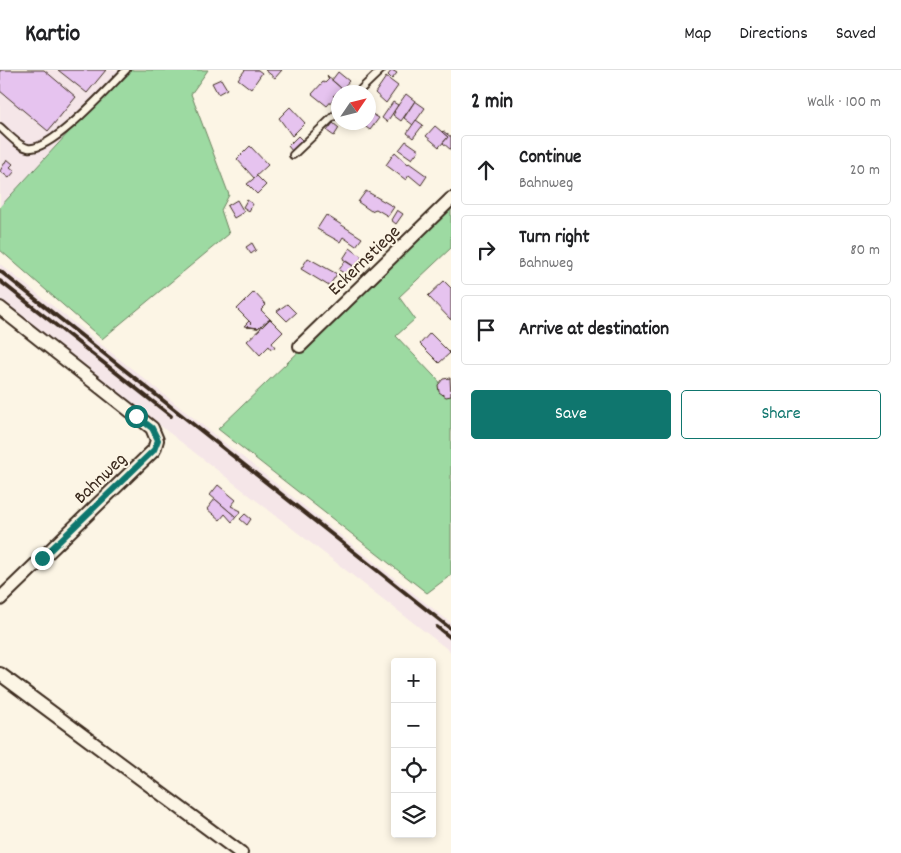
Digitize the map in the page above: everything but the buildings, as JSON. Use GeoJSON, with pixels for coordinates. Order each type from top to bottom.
{"type":"FeatureCollection","features":[{"type":"Feature","properties":{"kind":"street","name":"Eckernstiege"},"geometry":{"type":"LineString","coordinates":[[300,346],[451,199]]}},
{"type":"Feature","properties":{"kind":"street","name":"Bahnweg"},"geometry":{"type":"LineString","coordinates":[[0,308],[152,428],[158,440],[154,450],[0,599]]}},
{"type":"Feature","properties":{"kind":"street"},"geometry":{"type":"LineString","coordinates":[[0,674],[241,853]]}},
{"type":"Feature","properties":{"kind":"lane"},"geometry":{"type":"LineString","coordinates":[[0,127],[26,148],[32,148],[46,142],[78,119],[126,70]]}},
{"type":"Feature","properties":{"kind":"lane"},"geometry":{"type":"LineString","coordinates":[[365,85],[381,70]]}},
{"type":"Feature","properties":{"kind":"lane"},"geometry":{"type":"LineString","coordinates":[[293,156],[331,119]]}},
{"type":"Feature","properties":{"kind":"shaded area"},"geometry":{"type":"Polygon","coordinates":[[[0,70],[126,70],[0,207],[0,70]]]}},
{"type":"Feature","properties":{"kind":"shaded area"},"geometry":{"type":"Polygon","coordinates":[[[0,264],[451,623],[451,652],[0,301],[0,264]]]}},
{"type":"Feature","properties":{"kind":"green space"},"geometry":{"type":"Polygon","coordinates":[[[126,70],[208,70],[191,94],[229,195],[221,210],[229,234],[102,339],[0,250],[0,207],[126,70]]]}},
{"type":"Feature","properties":{"kind":"green space"},"geometry":{"type":"Polygon","coordinates":[[[451,206],[451,248],[399,297],[415,319],[396,336],[451,394],[451,575],[427,593],[218,429],[451,206]]]}},
{"type":"Feature","properties":{"kind":"railway"},"geometry":{"type":"LineString","coordinates":[[0,271],[451,629]]}},
{"type":"Feature","properties":{"kind":"railway"},"geometry":{"type":"LineString","coordinates":[[0,281],[171,416]]}},
{"type":"Feature","properties":{"kind":"railway"},"geometry":{"type":"LineString","coordinates":[[437,627],[451,638]]}},
{"type":"Feature","properties":{"kind":"route"},"geometry":{"type":"LineString","coordinates":[[42,558],[154,450],[158,440],[152,428],[136,416]]}}]}
